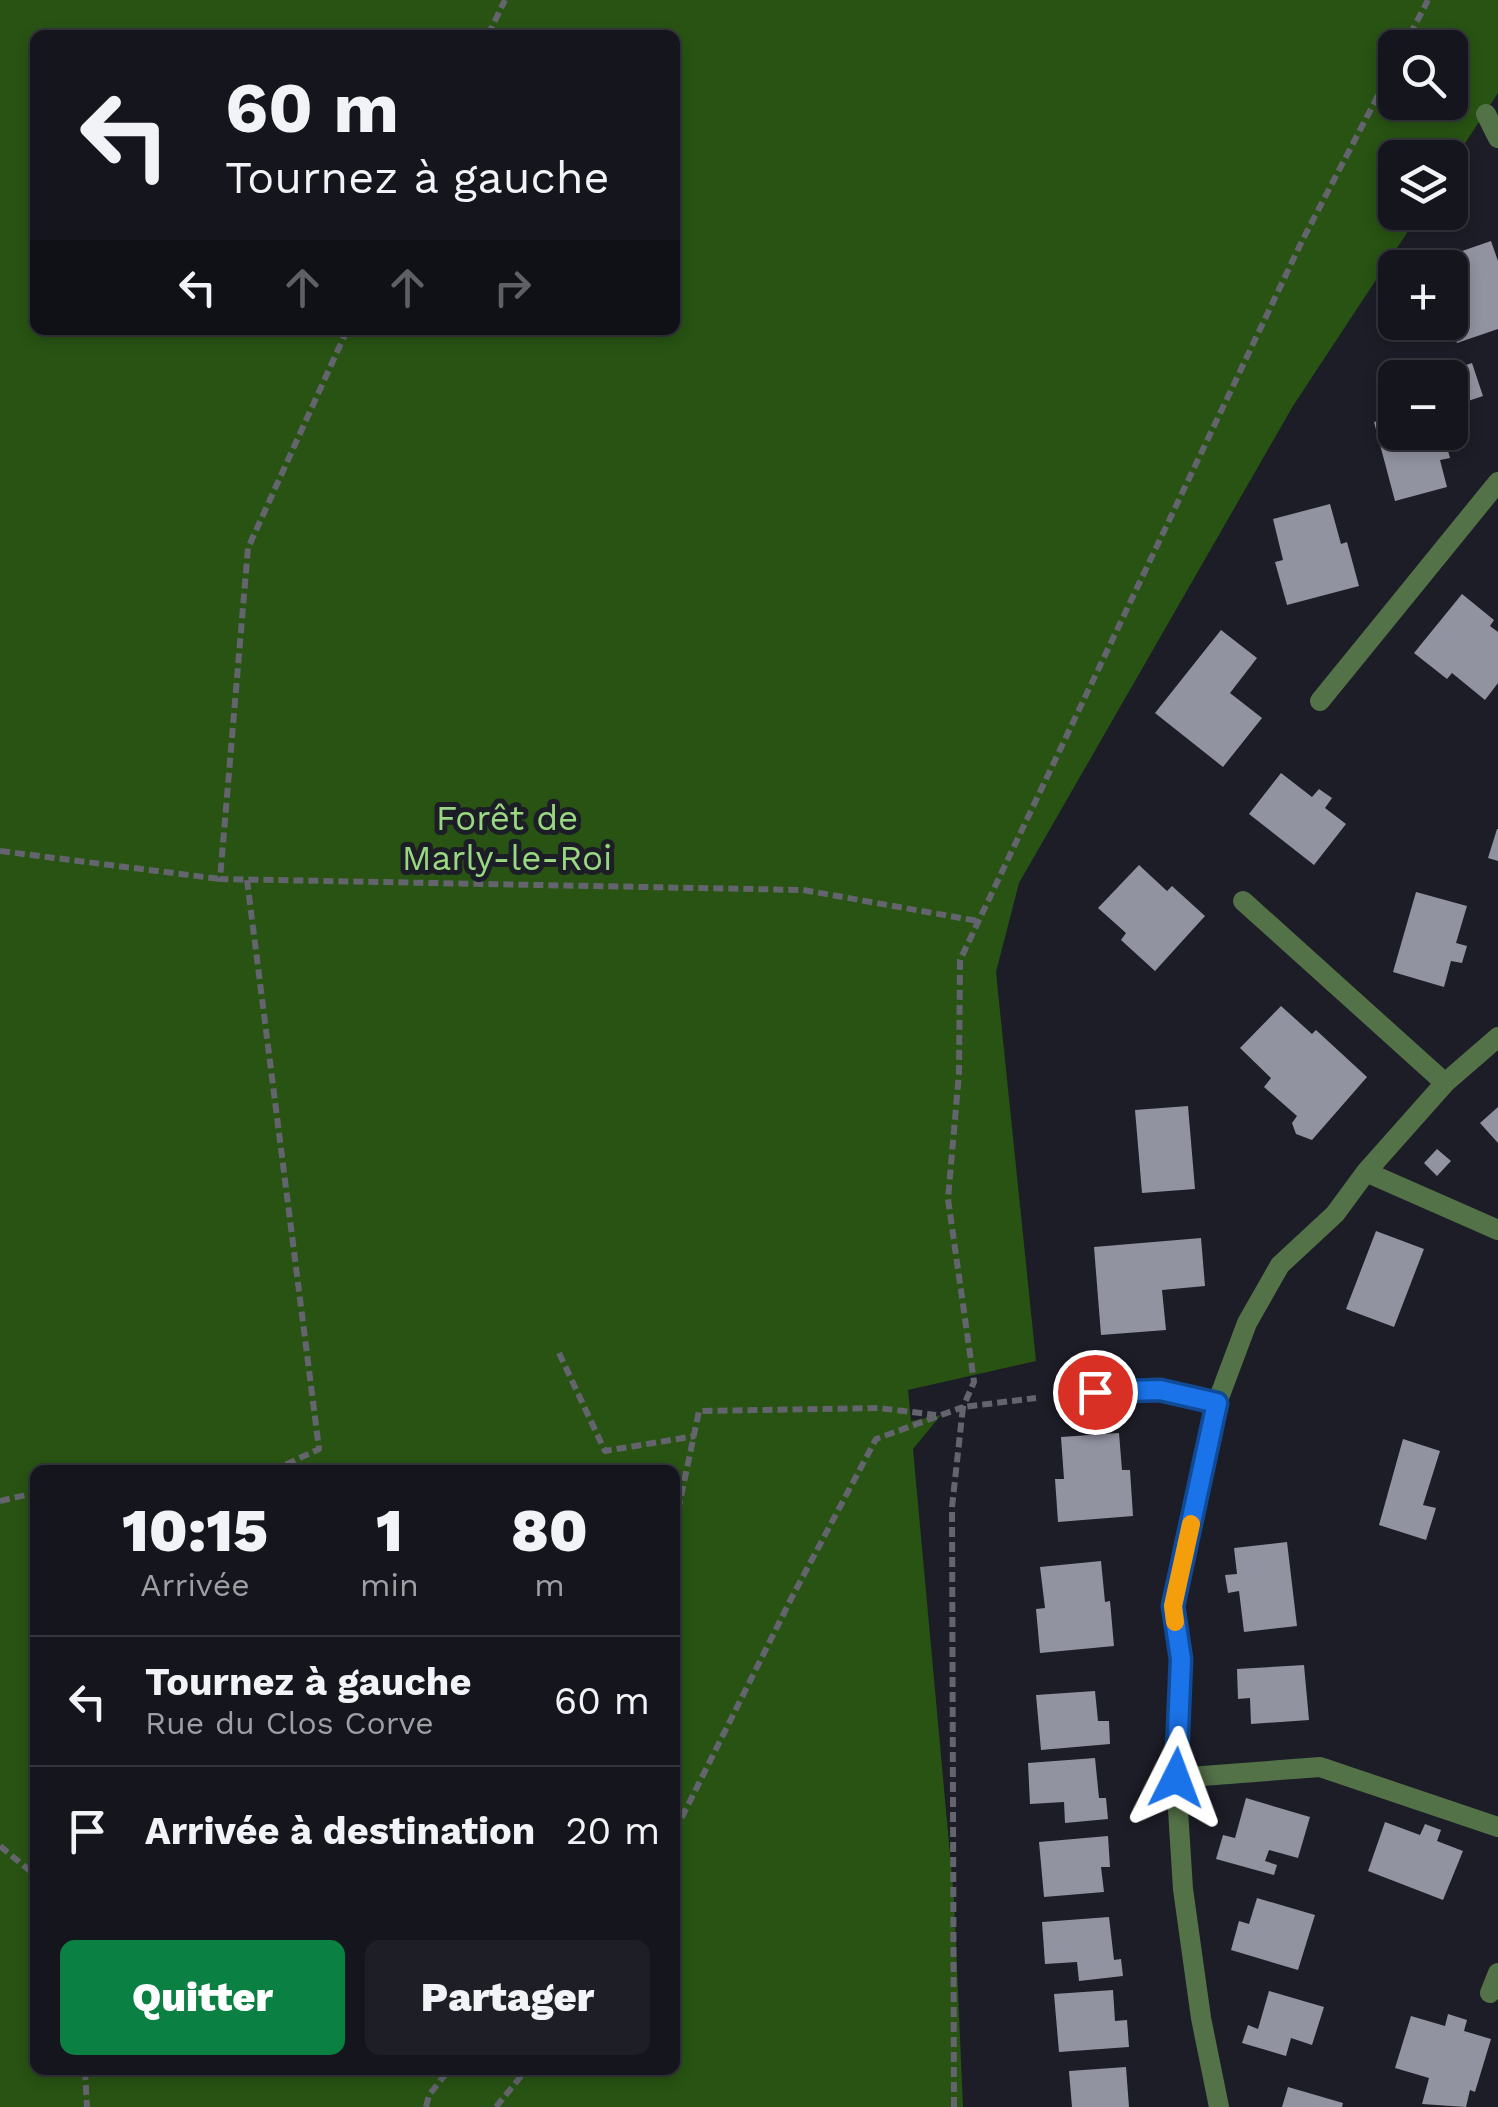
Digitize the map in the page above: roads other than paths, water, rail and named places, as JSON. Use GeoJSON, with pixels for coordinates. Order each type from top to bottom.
{"type":"FeatureCollection","features":[{"type":"Feature","properties":{"kind":"street"},"geometry":{"type":"LineString","coordinates":[[1486,114],[1498,138]]}},
{"type":"Feature","properties":{"kind":"street"},"geometry":{"type":"LineString","coordinates":[[1320,701],[1498,482]]}},
{"type":"Feature","properties":{"kind":"street"},"geometry":{"type":"LineString","coordinates":[[1244,901],[1446,1083]]}},
{"type":"Feature","properties":{"kind":"street"},"geometry":{"type":"LineString","coordinates":[[1219,2107],[1201,2018],[1183,1889],[1176,1778],[1181,1659],[1173,1606],[1217,1403],[1248,1323],[1280,1265],[1336,1214],[1366,1172],[1446,1083],[1498,1037]]}},
{"type":"Feature","properties":{"kind":"street"},"geometry":{"type":"LineString","coordinates":[[1366,1172],[1498,1230]]}},
{"type":"Feature","properties":{"kind":"street"},"geometry":{"type":"LineString","coordinates":[[1062,1394],[1160,1390],[1217,1403]]}},
{"type":"Feature","properties":{"kind":"street"},"geometry":{"type":"LineString","coordinates":[[1176,1778],[1320,1768],[1498,1826]]}},
{"type":"Feature","properties":{"kind":"park label","name":"Forêt de Marly-le-Roi"},"geometry":{"type":"Point","coordinates":[507,838]}}]}
